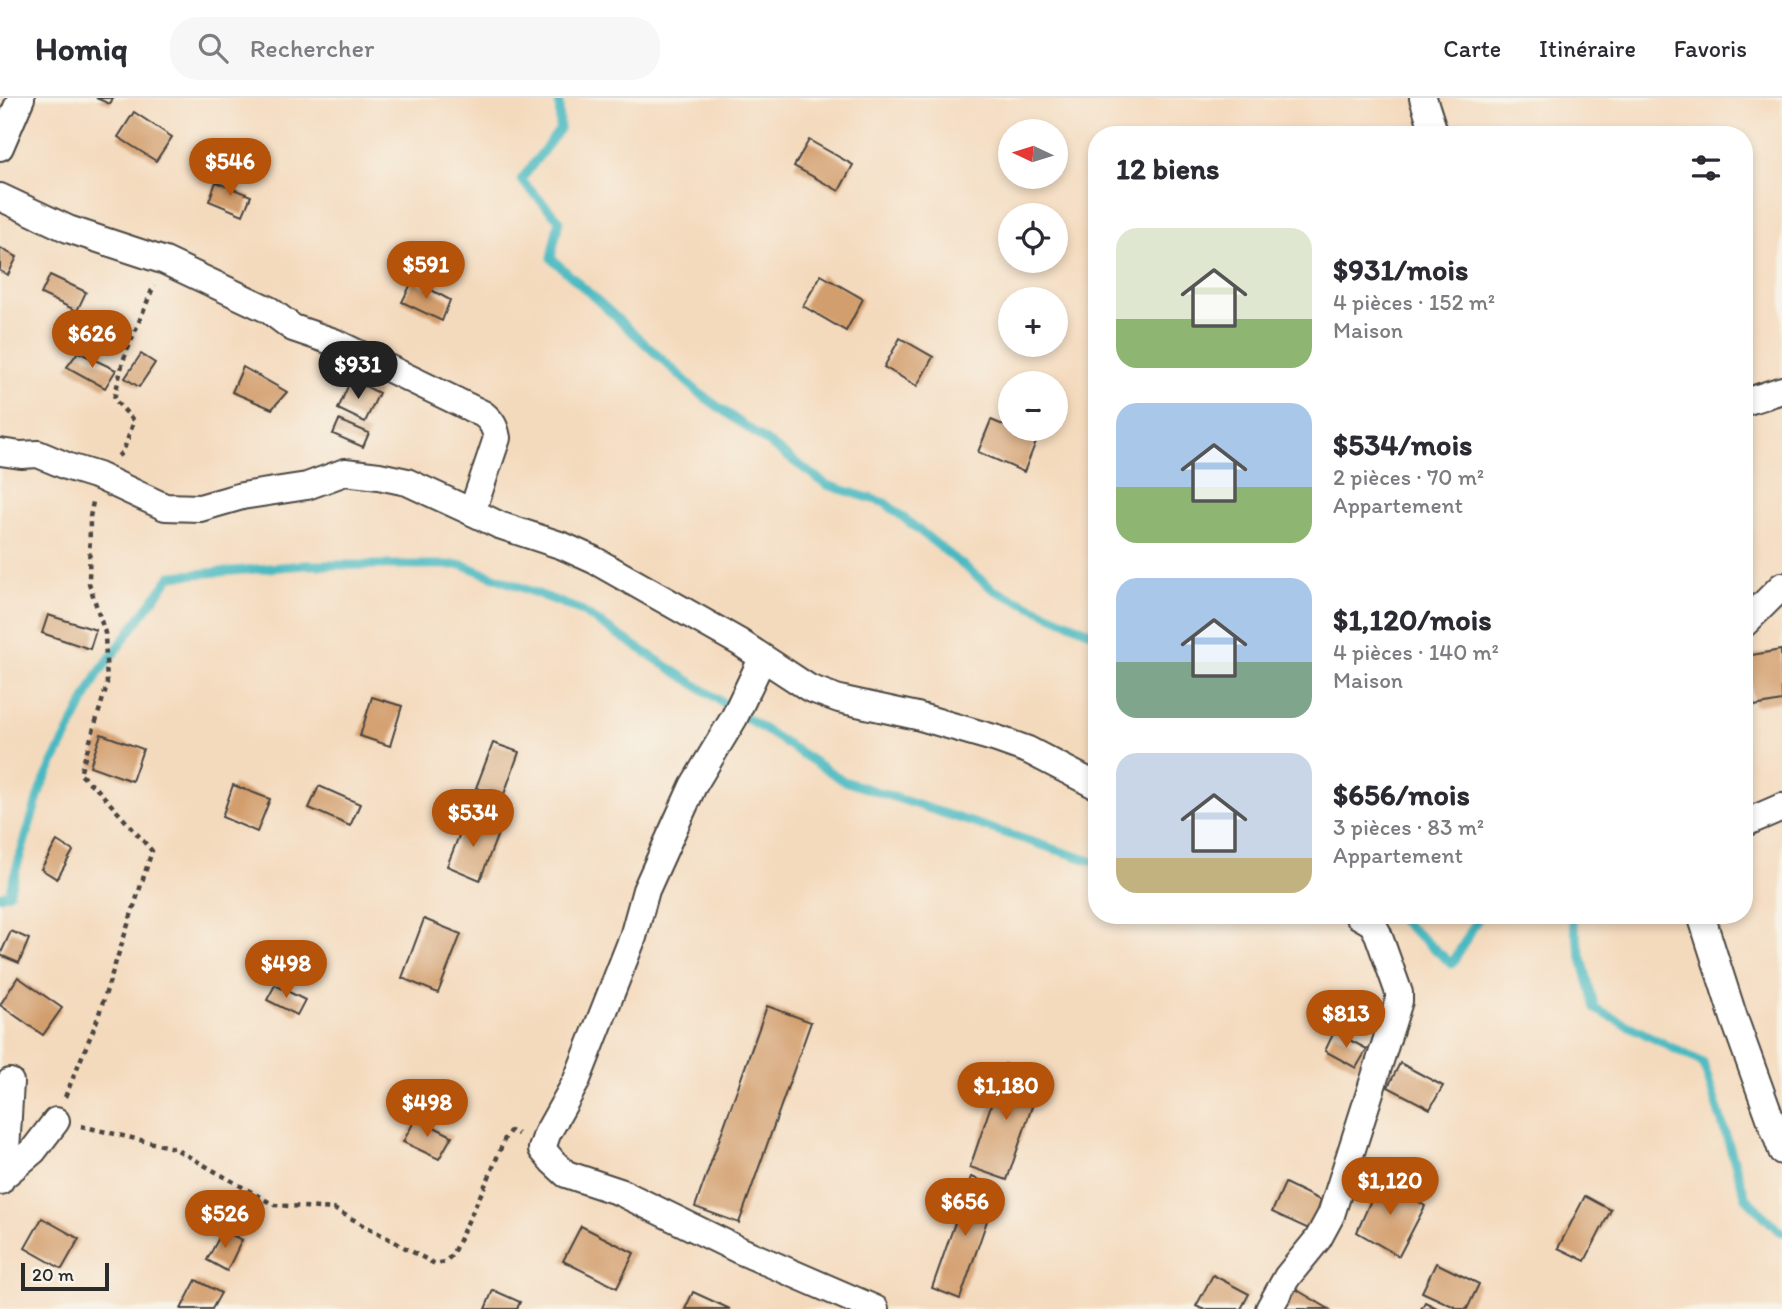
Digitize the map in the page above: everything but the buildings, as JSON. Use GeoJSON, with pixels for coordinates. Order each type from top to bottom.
{"type":"FeatureCollection","features":[{"type":"Feature","properties":{"kind":"street"},"geometry":{"type":"LineString","coordinates":[[0,147],[21,98]]}},
{"type":"Feature","properties":{"kind":"street"},"geometry":{"type":"LineString","coordinates":[[1423,98],[1432,126]]}},
{"type":"Feature","properties":{"kind":"street"},"geometry":{"type":"LineString","coordinates":[[0,197],[68,229],[165,261],[270,310],[293,328],[334,342],[484,414],[496,429],[497,438],[472,512]]}},
{"type":"Feature","properties":{"kind":"street"},"geometry":{"type":"LineString","coordinates":[[1753,399],[1782,390]]}},
{"type":"Feature","properties":{"kind":"street"},"geometry":{"type":"LineString","coordinates":[[0,452],[38,454],[98,476],[166,507],[200,508],[242,496],[307,486],[345,472],[407,482],[499,525],[563,546],[594,560],[739,642],[809,688],[839,699],[917,716],[997,739],[1028,750],[1088,781]]}},
{"type":"Feature","properties":{"kind":"street"},"geometry":{"type":"LineString","coordinates":[[1753,614],[1782,586]]}},
{"type":"Feature","properties":{"kind":"street"},"geometry":{"type":"LineString","coordinates":[[762,659],[734,718],[693,786],[646,890],[633,937],[576,1082],[547,1134],[542,1149],[566,1174],[620,1192],[739,1250],[875,1309]]}},
{"type":"Feature","properties":{"kind":"street"},"geometry":{"type":"LineString","coordinates":[[1753,820],[1782,807]]}},
{"type":"Feature","properties":{"kind":"street"},"geometry":{"type":"LineString","coordinates":[[1269,1309],[1287,1277],[1318,1239],[1331,1215],[1399,1001],[1399,993],[1373,924]]}},
{"type":"Feature","properties":{"kind":"street"},"geometry":{"type":"LineString","coordinates":[[1704,924],[1734,1018],[1782,1151]]}},
{"type":"Feature","properties":{"kind":"street"},"geometry":{"type":"LineString","coordinates":[[1,1179],[6,1151],[10,1082]]}},
{"type":"Feature","properties":{"kind":"street"},"geometry":{"type":"LineString","coordinates":[[1,1179],[33,1151],[56,1121]]}},
{"type":"Feature","properties":{"kind":"path"},"geometry":{"type":"LineString","coordinates":[[165,261],[122,360],[114,399],[134,421],[122,452],[98,476],[90,517],[89,583],[105,633],[107,685],[79,774],[99,791],[152,851],[96,1023],[56,1121],[174,1148],[274,1205],[334,1209],[435,1264],[445,1262],[453,1255],[510,1131],[542,1149]]}},
{"type":"Feature","properties":{"kind":"waterway"},"geometry":{"type":"LineString","coordinates":[[559,98],[560,129],[521,180],[559,220],[551,258],[699,393],[827,485],[885,503],[994,590],[1088,631]]}},
{"type":"Feature","properties":{"kind":"waterway"},"geometry":{"type":"LineString","coordinates":[[0,896],[9,893],[41,787],[98,674],[171,576],[305,565],[463,565],[580,610],[844,781],[1088,860]]}},
{"type":"Feature","properties":{"kind":"waterway"},"geometry":{"type":"LineString","coordinates":[[1405,924],[1452,964],[1475,924]]}},
{"type":"Feature","properties":{"kind":"waterway"},"geometry":{"type":"LineString","coordinates":[[1573,924],[1595,1009],[1703,1063],[1746,1198],[1782,1232]]}}]}
